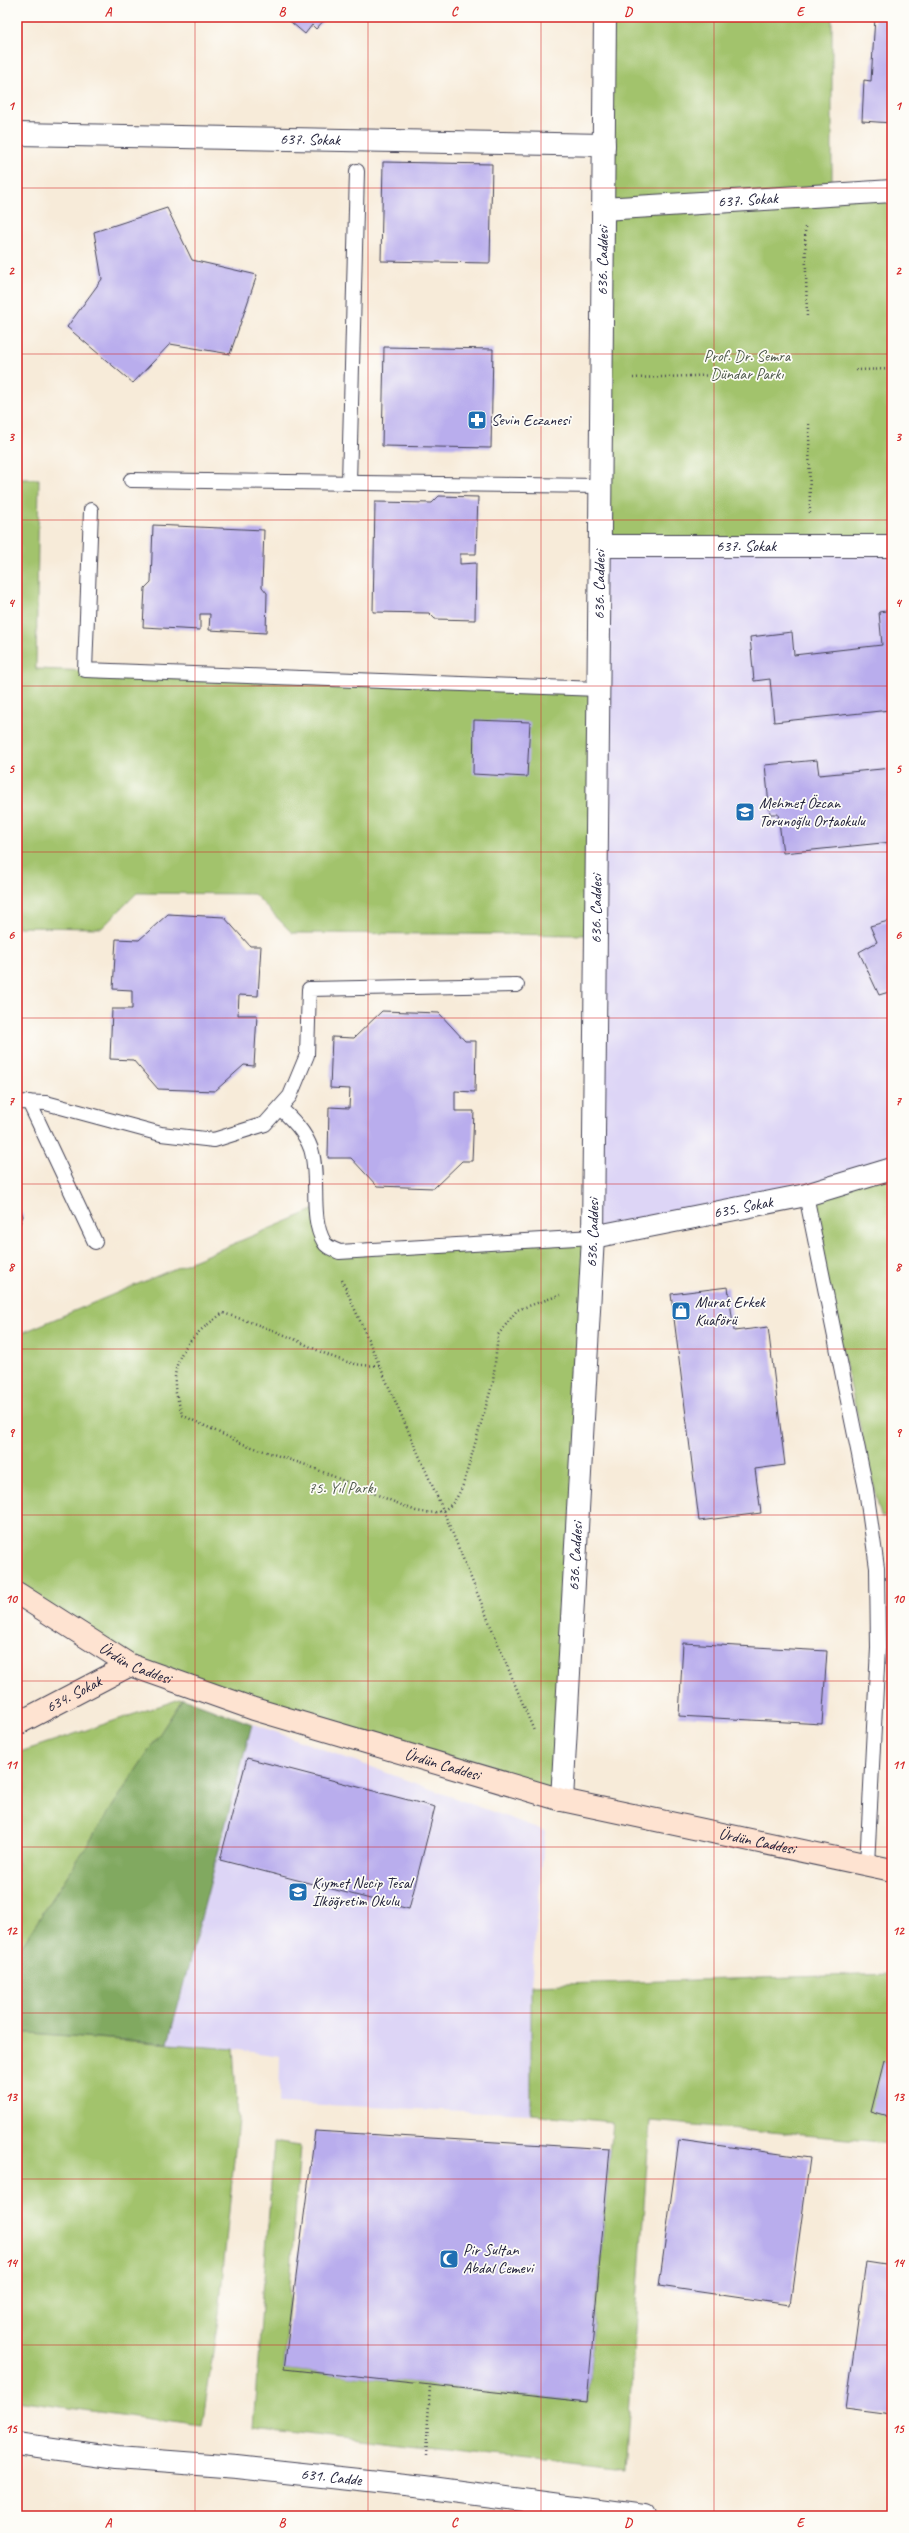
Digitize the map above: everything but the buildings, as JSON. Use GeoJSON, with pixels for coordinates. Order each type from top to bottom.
{"type":"FeatureCollection","features":[{"type":"Feature","properties":{"kind":"main road","name":"Ürdün Caddesi"},"geometry":{"type":"LineString","coordinates":[[17,1593],[130,1665],[254,1709],[562,1800],[892,1870]]}},
{"type":"Feature","properties":{"kind":"main road","name":"634. Sokak"},"geometry":{"type":"LineString","coordinates":[[17,1724],[130,1665]]}},
{"type":"Feature","properties":{"kind":"street","name":"636. Caddesi"},"geometry":{"type":"LineString","coordinates":[[562,1800],[593,1237],[605,17]]}},
{"type":"Feature","properties":{"kind":"street","name":"637. Sokak"},"geometry":{"type":"LineString","coordinates":[[17,134],[604,145]]}},
{"type":"Feature","properties":{"kind":"street","name":"637. Sokak"},"geometry":{"type":"LineString","coordinates":[[603,209],[892,191]]}},
{"type":"Feature","properties":{"kind":"street","name":"637. Sokak"},"geometry":{"type":"LineString","coordinates":[[600,546],[892,546]]}},
{"type":"Feature","properties":{"kind":"street","name":"635. Sokak"},"geometry":{"type":"LineString","coordinates":[[593,1237],[806,1195],[892,1169]]}},
{"type":"Feature","properties":{"kind":"street","name":"631. Cadde"},"geometry":{"type":"LineString","coordinates":[[17,2444],[118,2458],[237,2467],[424,2487],[644,2516]]}},
{"type":"Feature","properties":{"kind":"lane"},"geometry":{"type":"LineString","coordinates":[[349,483],[357,171]]}},
{"type":"Feature","properties":{"kind":"lane"},"geometry":{"type":"LineString","coordinates":[[131,480],[600,486]]}},
{"type":"Feature","properties":{"kind":"lane"},"geometry":{"type":"LineString","coordinates":[[91,510],[85,670],[598,689]]}},
{"type":"Feature","properties":{"kind":"lane"},"geometry":{"type":"LineString","coordinates":[[95,1242],[23,1102],[46,1103],[162,1134],[214,1140],[265,1124],[290,1096],[307,1055],[309,989],[517,985]]}},
{"type":"Feature","properties":{"kind":"lane"},"geometry":{"type":"LineString","coordinates":[[280,1108],[299,1126],[311,1149],[316,1186],[316,1223],[324,1244],[339,1252],[593,1237]]}},
{"type":"Feature","properties":{"kind":"lane"},"geometry":{"type":"LineString","coordinates":[[806,1195],[866,1489],[877,1568],[878,1648],[867,1865]]}},
{"type":"Feature","properties":{"kind":"path"},"geometry":{"type":"LineString","coordinates":[[805,196],[807,318]]}},
{"type":"Feature","properties":{"kind":"path"},"geometry":{"type":"LineString","coordinates":[[856,370],[892,369]]}},
{"type":"Feature","properties":{"kind":"path"},"geometry":{"type":"LineString","coordinates":[[601,378],[750,374]]}},
{"type":"Feature","properties":{"kind":"path"},"geometry":{"type":"LineString","coordinates":[[809,424],[811,546]]}},
{"type":"Feature","properties":{"kind":"path"},"geometry":{"type":"LineString","coordinates":[[339,1252],[342,1281],[443,1510],[536,1735]]}},
{"type":"Feature","properties":{"kind":"path"},"geometry":{"type":"LineString","coordinates":[[379,1365],[365,1367],[347,1363],[285,1335],[223,1313],[198,1331],[179,1355],[175,1384],[182,1415],[243,1444],[306,1465],[416,1511],[432,1514],[443,1510],[456,1501],[463,1486],[493,1382],[498,1335],[506,1322],[517,1310],[590,1283]]}},
{"type":"Feature","properties":{"kind":"path"},"geometry":{"type":"LineString","coordinates":[[424,2487],[430,2385]]}},
{"type":"Feature","properties":{"kind":"shaded area","name":"Mehmet Özcan Torunoğlu Ortaokulu"},"geometry":{"type":"Polygon","coordinates":[[[600,546],[892,546],[892,1169],[593,1237],[600,546]]]}},
{"type":"Feature","properties":{"kind":"shaded area","name":"Kıymet Necip Tesal İlköğretim Okulu"},"geometry":{"type":"Polygon","coordinates":[[[183,1698],[545,1831],[531,1985],[531,2114],[279,2103],[280,2056],[233,2049],[17,2032],[17,1953],[183,1698]]]}},
{"type":"Feature","properties":{"kind":"green space","name":"Prof. Dr. Semra Dündar Parkı"},"geometry":{"type":"Polygon","coordinates":[[[605,17],[832,17],[832,194],[892,191],[892,546],[600,546],[605,17]]]}},
{"type":"Feature","properties":{"kind":"green space"},"geometry":{"type":"Polygon","coordinates":[[[17,479],[39,479],[36,669],[599,689],[596,935],[292,933],[254,894],[137,893],[102,928],[17,927],[17,479]]]}},
{"type":"Feature","properties":{"kind":"green space"},"geometry":{"type":"Polygon","coordinates":[[[892,1169],[892,1516],[881,1517],[806,1195],[892,1169]]]}},
{"type":"Feature","properties":{"kind":"green space","name":"75. Yıl Parkı"},"geometry":{"type":"Polygon","coordinates":[[[316,1209],[316,1223],[339,1252],[593,1237],[562,1800],[185,1686],[17,1593],[17,1335],[316,1209]]]}},
{"type":"Feature","properties":{"kind":"green space"},"geometry":{"type":"Polygon","coordinates":[[[183,1698],[17,1953],[17,1753],[183,1698]]]}},
{"type":"Feature","properties":{"kind":"green space"},"geometry":{"type":"Polygon","coordinates":[[[183,1698],[252,1724],[168,2043],[17,2032],[17,1953],[183,1698]]]}},
{"type":"Feature","properties":{"kind":"green space"},"geometry":{"type":"Polygon","coordinates":[[[892,1974],[892,2143],[650,2121],[625,2470],[253,2428],[274,2142],[300,2146],[284,2369],[587,2402],[613,2122],[531,2114],[531,1985],[892,1974]]]}},
{"type":"Feature","properties":{"kind":"green space"},"geometry":{"type":"Polygon","coordinates":[[[17,2032],[233,2049],[238,2119],[219,2313],[202,2426],[17,2401],[17,2032]]]}},
{"type":"Feature","properties":{"kind":"place","name":"Sevin Eczanesi"},"geometry":{"type":"Point","coordinates":[477,420]}},
{"type":"Feature","properties":{"kind":"place","name":"Mehmet Özcan Torunoğlu Ortaokulu"},"geometry":{"type":"Point","coordinates":[745,812]}},
{"type":"Feature","properties":{"kind":"place","name":"Murat Erkek Kuaförü"},"geometry":{"type":"Point","coordinates":[681,1311]}},
{"type":"Feature","properties":{"kind":"place","name":"Kıymet Necip Tesal İlköğretim Okulu"},"geometry":{"type":"Point","coordinates":[298,1892]}},
{"type":"Feature","properties":{"kind":"place","name":"Pir Sultan Abdal Cemevi"},"geometry":{"type":"Point","coordinates":[449,2259]}}]}
